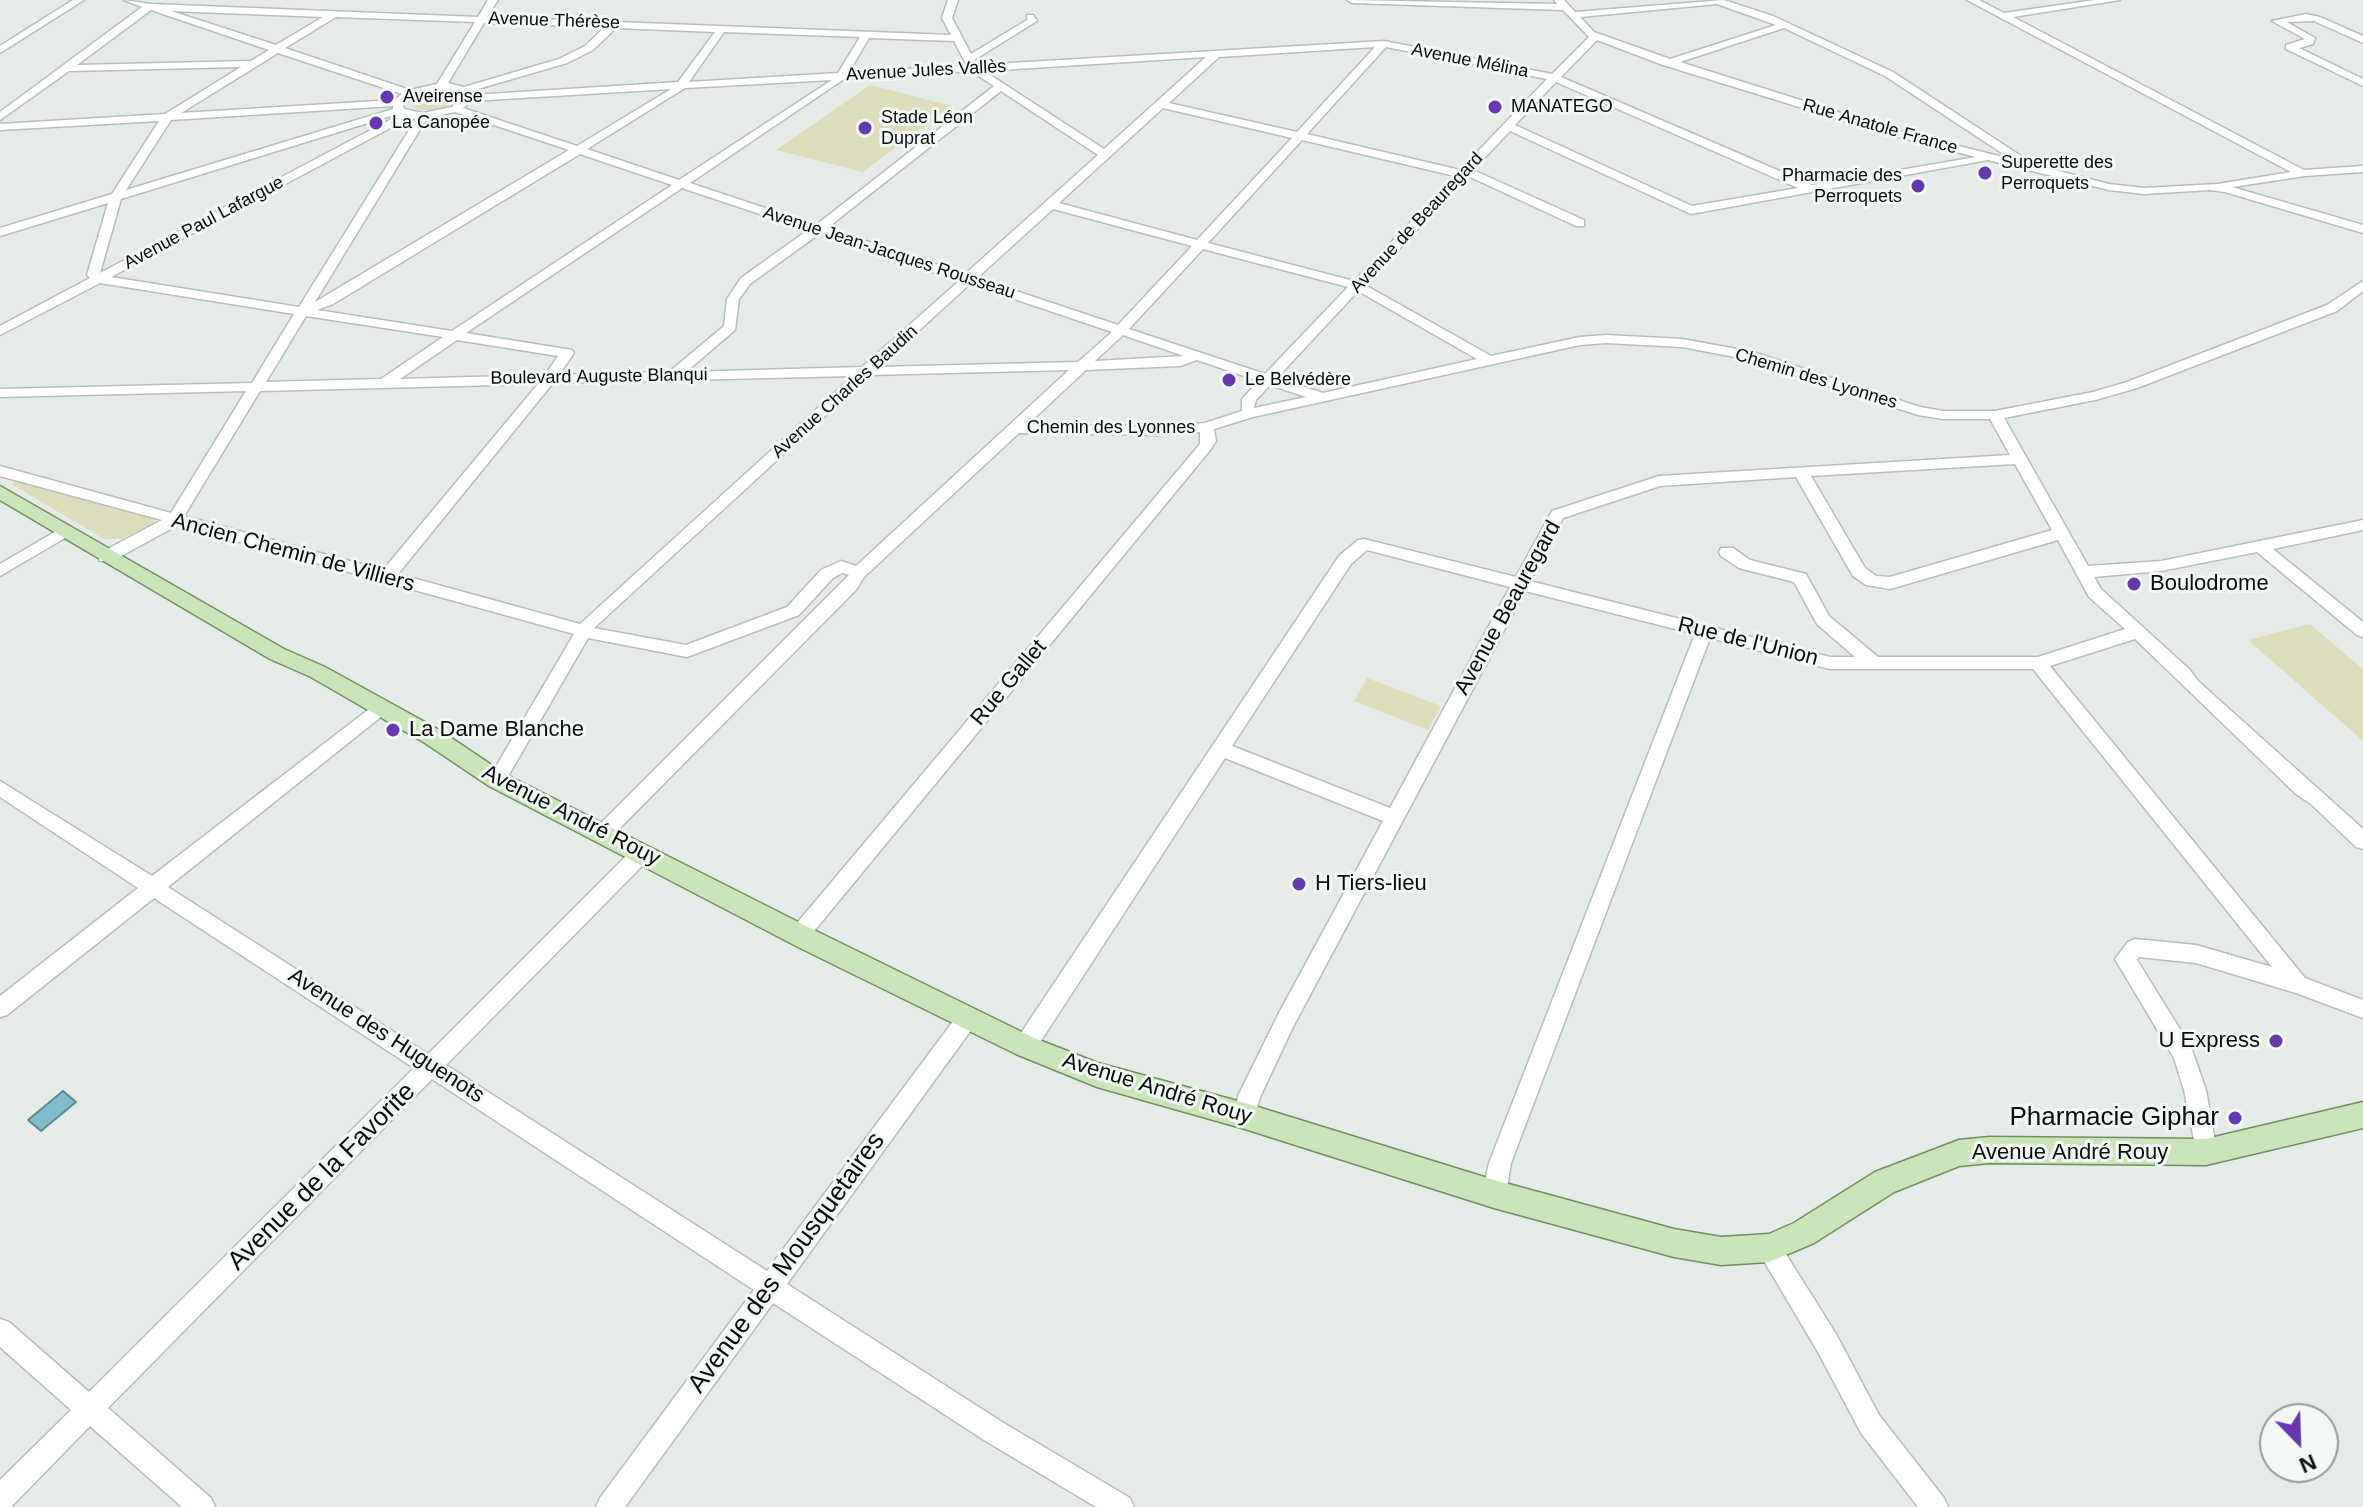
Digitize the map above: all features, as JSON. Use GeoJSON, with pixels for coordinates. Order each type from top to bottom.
{"type":"FeatureCollection","features":[{"type":"Feature","properties":{"kind":"main road","name":"Avenue André Rouy"},"geometry":{"type":"LineString","coordinates":[[0,492],[106,557],[277,654],[318,672],[433,737],[497,780],[799,935],[1025,1046],[1097,1075],[1245,1116],[1494,1194],[1694,1248],[1740,1252],[1769,1248],[1804,1233],[1885,1182],[1959,1153],[1989,1150],[2206,1152],[2363,1115]]}},
{"type":"Feature","properties":{"kind":"street"},"geometry":{"type":"LineString","coordinates":[[0,50],[79,0]]}},
{"type":"Feature","properties":{"kind":"street"},"geometry":{"type":"LineString","coordinates":[[129,0],[410,93],[441,86],[466,94],[563,61],[589,48],[615,23]]}},
{"type":"Feature","properties":{"kind":"street"},"geometry":{"type":"LineString","coordinates":[[441,86],[493,0]]}},
{"type":"Feature","properties":{"kind":"street"},"geometry":{"type":"LineString","coordinates":[[953,0],[947,18],[971,64],[999,87],[1106,155]]}},
{"type":"Feature","properties":{"kind":"street"},"geometry":{"type":"LineString","coordinates":[[1352,0],[1562,4],[1594,35]]}},
{"type":"Feature","properties":{"kind":"street"},"geometry":{"type":"LineString","coordinates":[[1972,0],[2302,173]]}},
{"type":"Feature","properties":{"kind":"street"},"geometry":{"type":"LineString","coordinates":[[2002,16],[2115,0]]}},
{"type":"Feature","properties":{"kind":"street"},"geometry":{"type":"LineString","coordinates":[[1573,15],[1718,1],[1785,25],[1889,74],[2021,158],[2025,166]]}},
{"type":"Feature","properties":{"kind":"street"},"geometry":{"type":"LineString","coordinates":[[0,117],[149,7]]}},
{"type":"Feature","properties":{"kind":"street","name":"Avenue Thérèse"},"geometry":{"type":"LineString","coordinates":[[149,7],[958,38]]}},
{"type":"Feature","properties":{"kind":"street"},"geometry":{"type":"LineString","coordinates":[[336,13],[167,117],[116,197],[93,275],[98,279],[562,350],[568,355],[385,579]]}},
{"type":"Feature","properties":{"kind":"street"},"geometry":{"type":"LineString","coordinates":[[971,64],[1032,21],[1030,17]]}},
{"type":"Feature","properties":{"kind":"street"},"geometry":{"type":"LineString","coordinates":[[2363,40],[2317,19],[2306,17],[2277,21],[2310,38],[2310,42],[2290,47],[2363,83]]}},
{"type":"Feature","properties":{"kind":"street"},"geometry":{"type":"LineString","coordinates":[[1667,63],[1785,25]]}},
{"type":"Feature","properties":{"kind":"street"},"geometry":{"type":"LineString","coordinates":[[305,310],[328,301],[679,89],[722,28]]}},
{"type":"Feature","properties":{"kind":"street"},"geometry":{"type":"LineString","coordinates":[[386,382],[835,83],[867,33]]}},
{"type":"Feature","properties":{"kind":"street","name":"Rue Anatole France"},"geometry":{"type":"LineString","coordinates":[[1594,35],[1667,63],[1894,133],[1985,157],[2126,190],[2163,192],[2235,188],[2363,229]]}},
{"type":"Feature","properties":{"kind":"street","name":"Avenue de Beauregard"},"geometry":{"type":"LineString","coordinates":[[1250,413],[1247,402],[1594,35]]}},
{"type":"Feature","properties":{"kind":"street"},"geometry":{"type":"LineString","coordinates":[[603,833],[850,586],[858,573],[1121,330],[1384,44]]}},
{"type":"Feature","properties":{"kind":"street","name":"Avenue Jules Vallès"},"geometry":{"type":"LineString","coordinates":[[466,94],[679,86],[971,64],[1384,44]]}},
{"type":"Feature","properties":{"kind":"street","name":"Avenue Mélina"},"geometry":{"type":"LineString","coordinates":[[1384,44],[1555,78],[1811,189]]}},
{"type":"Feature","properties":{"kind":"street","name":"Avenue Charles Baudin"},"geometry":{"type":"LineString","coordinates":[[497,780],[589,623],[1217,53]]}},
{"type":"Feature","properties":{"kind":"street"},"geometry":{"type":"LineString","coordinates":[[66,68],[253,64]]}},
{"type":"Feature","properties":{"kind":"street"},"geometry":{"type":"LineString","coordinates":[[673,376],[730,327],[733,299],[745,281],[818,229],[999,87]]}},
{"type":"Feature","properties":{"kind":"street"},"geometry":{"type":"LineString","coordinates":[[0,232],[401,110],[410,93]]}},
{"type":"Feature","properties":{"kind":"street"},"geometry":{"type":"LineString","coordinates":[[0,127],[167,117],[401,110],[423,116],[456,109],[466,94]]}},
{"type":"Feature","properties":{"kind":"street"},"geometry":{"type":"LineString","coordinates":[[1161,104],[1465,172],[1580,223]]}},
{"type":"Feature","properties":{"kind":"street","name":"Avenue Jean-Jacques Rousseau"},"geometry":{"type":"LineString","coordinates":[[456,109],[1270,379],[1317,398]]}},
{"type":"Feature","properties":{"kind":"street","name":"Avenue Paul Lafargue"},"geometry":{"type":"LineString","coordinates":[[0,331],[401,110]]}},
{"type":"Feature","properties":{"kind":"street"},"geometry":{"type":"LineString","coordinates":[[106,557],[173,521],[423,116]]}},
{"type":"Feature","properties":{"kind":"street"},"geometry":{"type":"LineString","coordinates":[[1508,126],[1691,210],[1985,157]]}},
{"type":"Feature","properties":{"kind":"street"},"geometry":{"type":"LineString","coordinates":[[2235,188],[2302,173],[2363,169]]}},
{"type":"Feature","properties":{"kind":"street"},"geometry":{"type":"LineString","coordinates":[[1052,205],[1358,286],[1489,361]]}},
{"type":"Feature","properties":{"kind":"street","name":"Chemin des Lyonnes"},"geometry":{"type":"LineString","coordinates":[[1013,428],[1159,431],[1206,427],[1250,413],[1585,340],[1640,339],[1682,343],[1767,360],[1918,411],[1943,415],[1995,415],[2095,396],[2132,385],[2332,308],[2363,285]]}},
{"type":"Feature","properties":{"kind":"street","name":"Boulevard Auguste Blanqui"},"geometry":{"type":"LineString","coordinates":[[0,393],[1083,366],[1180,362],[1196,356]]}},
{"type":"Feature","properties":{"kind":"street"},"geometry":{"type":"LineString","coordinates":[[1995,415],[2095,593],[2303,789],[2363,841]]}},
{"type":"Feature","properties":{"kind":"street","name":"Rue Gallet"},"geometry":{"type":"LineString","coordinates":[[799,935],[1206,446],[1209,441],[1206,427]]}},
{"type":"Feature","properties":{"kind":"street","name":"Avenue Beauregard"},"geometry":{"type":"LineString","coordinates":[[1245,1116],[1249,1096],[1286,1020],[1557,515],[1659,481],[2020,459]]}},
{"type":"Feature","properties":{"kind":"street","name":"Ancien Chemin de Villiers"},"geometry":{"type":"LineString","coordinates":[[0,471],[385,579],[587,631],[687,651],[793,611],[827,574],[841,566],[858,573]]}},
{"type":"Feature","properties":{"kind":"street"},"geometry":{"type":"LineString","coordinates":[[1800,471],[1859,572],[1872,581],[1890,583],[2052,535],[2063,535]]}},
{"type":"Feature","properties":{"kind":"street"},"geometry":{"type":"LineString","coordinates":[[2083,572],[2161,566],[2363,525]]}},
{"type":"Feature","properties":{"kind":"street"},"geometry":{"type":"LineString","coordinates":[[0,571],[65,531]]}},
{"type":"Feature","properties":{"kind":"street","name":"Rue de l'Union"},"geometry":{"type":"LineString","coordinates":[[1222,749],[1345,560],[1364,544],[1830,663],[2038,663],[2136,632]]}},
{"type":"Feature","properties":{"kind":"street"},"geometry":{"type":"LineString","coordinates":[[2261,547],[2363,631]]}},
{"type":"Feature","properties":{"kind":"street"},"geometry":{"type":"LineString","coordinates":[[1727,552],[1745,564],[1800,578],[1823,620],[1875,664]]}},
{"type":"Feature","properties":{"kind":"street"},"geometry":{"type":"LineString","coordinates":[[1494,1194],[1500,1163],[1704,633]]}},
{"type":"Feature","properties":{"kind":"street"},"geometry":{"type":"LineString","coordinates":[[2038,663],[2298,984]]}},
{"type":"Feature","properties":{"kind":"street"},"geometry":{"type":"LineString","coordinates":[[0,1008],[381,707]]}},
{"type":"Feature","properties":{"kind":"street"},"geometry":{"type":"LineString","coordinates":[[1025,1046],[1222,749],[1393,817]]}},
{"type":"Feature","properties":{"kind":"street","name":"Avenue des Huguenots"},"geometry":{"type":"LineString","coordinates":[[0,788],[433,1065],[993,1431],[1121,1507]]}},
{"type":"Feature","properties":{"kind":"street","name":"Avenue de la Favorite"},"geometry":{"type":"LineString","coordinates":[[0,1499],[642,853]]}},
{"type":"Feature","properties":{"kind":"street"},"geometry":{"type":"LineString","coordinates":[[2206,1152],[2195,1090],[2183,1054],[2125,959],[2135,948],[2196,954],[2298,984],[2363,1009]]}},
{"type":"Feature","properties":{"kind":"street","name":"Avenue des Mousquetaires"},"geometry":{"type":"LineString","coordinates":[[609,1507],[967,1019]]}},
{"type":"Feature","properties":{"kind":"street"},"geometry":{"type":"LineString","coordinates":[[1769,1248],[1787,1283],[1827,1343],[1870,1424],[1935,1507]]}},
{"type":"Feature","properties":{"kind":"street"},"geometry":{"type":"LineString","coordinates":[[0,1331],[202,1507]]}},
{"type":"Feature","properties":{"kind":"green space","name":"Stade Léon Duprat"},"geometry":{"type":"Polygon","coordinates":[[[870,85],[952,106],[863,172],[776,150],[870,85]]]}},
{"type":"Feature","properties":{"kind":"green space"},"geometry":{"type":"Polygon","coordinates":[[[442,89],[458,92],[460,98],[453,105],[435,110],[418,110],[410,104],[416,96],[442,89]]]}},
{"type":"Feature","properties":{"kind":"green space"},"geometry":{"type":"Polygon","coordinates":[[[17,481],[153,518],[155,522],[122,539],[104,539],[11,484],[17,481]]]}},
{"type":"Feature","properties":{"kind":"green space"},"geometry":{"type":"Polygon","coordinates":[[[2310,624],[2363,669],[2363,741],[2248,640],[2310,624]]]}},
{"type":"Feature","properties":{"kind":"green space"},"geometry":{"type":"Polygon","coordinates":[[[1367,678],[1441,706],[1428,730],[1354,701],[1367,678]]]}},
{"type":"Feature","properties":{"kind":"water"},"geometry":{"type":"Polygon","coordinates":[[[63,1091],[76,1102],[41,1131],[28,1120],[63,1091]]]}},
{"type":"Feature","properties":{"kind":"place","name":"Aveirense"},"geometry":{"type":"Point","coordinates":[387,97]}},
{"type":"Feature","properties":{"kind":"place","name":"MANATEGO"},"geometry":{"type":"Point","coordinates":[1495,107]}},
{"type":"Feature","properties":{"kind":"place","name":"La Canopée"},"geometry":{"type":"Point","coordinates":[376,123]}},
{"type":"Feature","properties":{"kind":"place","name":"Stade Léon Duprat"},"geometry":{"type":"Point","coordinates":[865,128]}},
{"type":"Feature","properties":{"kind":"place","name":"Superette des Perroquets"},"geometry":{"type":"Point","coordinates":[1985,173]}},
{"type":"Feature","properties":{"kind":"place","name":"Pharmacie des Perroquets"},"geometry":{"type":"Point","coordinates":[1918,186]}},
{"type":"Feature","properties":{"kind":"place","name":"Le Belvédère"},"geometry":{"type":"Point","coordinates":[1229,380]}},
{"type":"Feature","properties":{"kind":"place","name":"Boulodrome"},"geometry":{"type":"Point","coordinates":[2134,584]}},
{"type":"Feature","properties":{"kind":"place","name":"La Dame Blanche"},"geometry":{"type":"Point","coordinates":[393,730]}},
{"type":"Feature","properties":{"kind":"place","name":"H Tiers-lieu"},"geometry":{"type":"Point","coordinates":[1299,884]}},
{"type":"Feature","properties":{"kind":"place","name":"U Express"},"geometry":{"type":"Point","coordinates":[2276,1041]}},
{"type":"Feature","properties":{"kind":"place","name":"Pharmacie Giphar"},"geometry":{"type":"Point","coordinates":[2235,1118]}}]}
